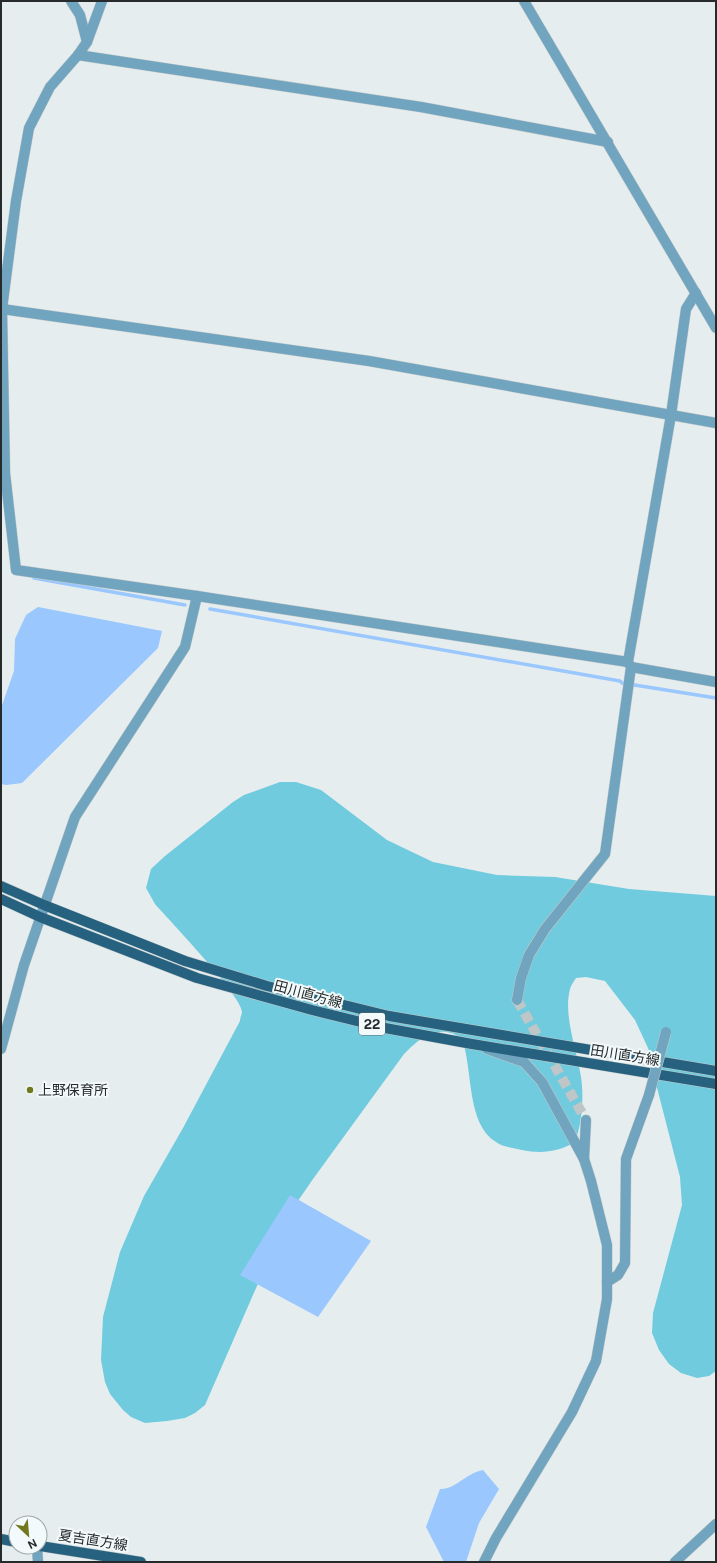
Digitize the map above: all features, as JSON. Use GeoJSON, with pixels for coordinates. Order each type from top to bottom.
{"type":"FeatureCollection","features":[{"type":"Feature","properties":{"kind":"main road","name":"田川直方線"},"geometry":{"type":"LineString","coordinates":[[1,886],[44,905],[186,961],[267,986],[389,1016],[716,1071]]}},
{"type":"Feature","properties":{"kind":"main road","name":"田川直方線"},"geometry":{"type":"LineString","coordinates":[[1,899],[40,917],[198,978],[312,1010],[385,1028],[472,1044],[716,1084]]}},
{"type":"Feature","properties":{"kind":"main road","name":"夏吉直方線"},"geometry":{"type":"LineString","coordinates":[[48,1548],[120,1560],[141,1562]]}},
{"type":"Feature","properties":{"kind":"street"},"geometry":{"type":"LineString","coordinates":[[71,1],[80,15],[87,42]]}},
{"type":"Feature","properties":{"kind":"street"},"geometry":{"type":"LineString","coordinates":[[102,1],[87,42],[78,55],[50,87],[29,128],[16,201],[2,309],[5,473],[16,570],[197,596],[630,665],[716,682]]}},
{"type":"Feature","properties":{"kind":"street"},"geometry":{"type":"LineString","coordinates":[[524,1],[716,328]]}},
{"type":"Feature","properties":{"kind":"street"},"geometry":{"type":"LineString","coordinates":[[78,55],[420,107],[608,142]]}},
{"type":"Feature","properties":{"kind":"street"},"geometry":{"type":"LineString","coordinates":[[517,1000],[520,978],[529,955],[545,929],[605,854],[630,665],[671,415],[686,309],[696,293]]}},
{"type":"Feature","properties":{"kind":"street"},"geometry":{"type":"LineString","coordinates":[[2,309],[369,361],[716,423]]}},
{"type":"Feature","properties":{"kind":"street"},"geometry":{"type":"LineString","coordinates":[[1,1049],[24,966],[75,818],[185,647],[197,596]]}},
{"type":"Feature","properties":{"kind":"street"},"geometry":{"type":"LineString","coordinates":[[607,1282],[618,1275],[625,1263],[626,1159],[650,1095],[666,1032]]}},
{"type":"Feature","properties":{"kind":"street"},"geometry":{"type":"LineString","coordinates":[[472,1044],[524,1062],[542,1082],[584,1159],[607,1245],[607,1299],[596,1361],[572,1412],[496,1538],[484,1562]]}},
{"type":"Feature","properties":{"kind":"street"},"geometry":{"type":"LineString","coordinates":[[584,1159],[586,1120]]}},
{"type":"Feature","properties":{"kind":"street"},"geometry":{"type":"LineString","coordinates":[[675,1562],[716,1524]]}},
{"type":"Feature","properties":{"kind":"shaded area"},"geometry":{"type":"Polygon","coordinates":[[[38,607],[162,631],[158,648],[22,783],[6,785],[1,784],[1,708],[14,671],[15,639],[26,615],[38,607]]]}},
{"type":"Feature","properties":{"kind":"shaded area"},"geometry":{"type":"Polygon","coordinates":[[[280,782],[296,782],[321,790],[387,840],[433,862],[497,875],[555,877],[629,889],[716,896],[716,1371],[709,1376],[697,1378],[681,1373],[669,1364],[659,1350],[652,1333],[653,1313],[682,1205],[680,1177],[654,1076],[653,1063],[635,1020],[605,981],[586,977],[576,978],[570,988],[568,999],[569,1022],[581,1077],[582,1093],[581,1119],[575,1142],[556,1150],[536,1152],[512,1148],[496,1142],[486,1134],[475,1109],[462,1039],[452,1033],[444,1032],[437,1032],[424,1037],[404,1054],[293,1208],[270,1256],[205,1405],[195,1413],[185,1418],[145,1423],[131,1417],[110,1394],[105,1382],[101,1360],[103,1317],[120,1252],[144,1196],[183,1128],[240,1021],[242,1012],[239,1003],[218,975],[155,904],[146,888],[151,869],[165,856],[233,802],[244,795],[280,782]]]}},
{"type":"Feature","properties":{"kind":"shaded area"},"geometry":{"type":"Polygon","coordinates":[[[290,1195],[371,1241],[318,1317],[240,1275],[290,1195]]]}},
{"type":"Feature","properties":{"kind":"shaded area"},"geometry":{"type":"Polygon","coordinates":[[[483,1470],[499,1489],[479,1523],[466,1562],[444,1562],[426,1527],[440,1489],[451,1487],[471,1474],[483,1470]]]}},
{"type":"Feature","properties":{"kind":"waterway"},"geometry":{"type":"LineString","coordinates":[[34,578],[185,605]]}},
{"type":"Feature","properties":{"kind":"waterway"},"geometry":{"type":"LineString","coordinates":[[210,609],[620,681],[622,683],[716,698]]}},
{"type":"Feature","properties":{"kind":"tunnel"},"geometry":{"type":"LineString","coordinates":[[517,1000],[586,1120]]}},
{"type":"Feature","properties":{"kind":"place","name":"上野保育所"},"geometry":{"type":"Point","coordinates":[30,1090]}}]}
